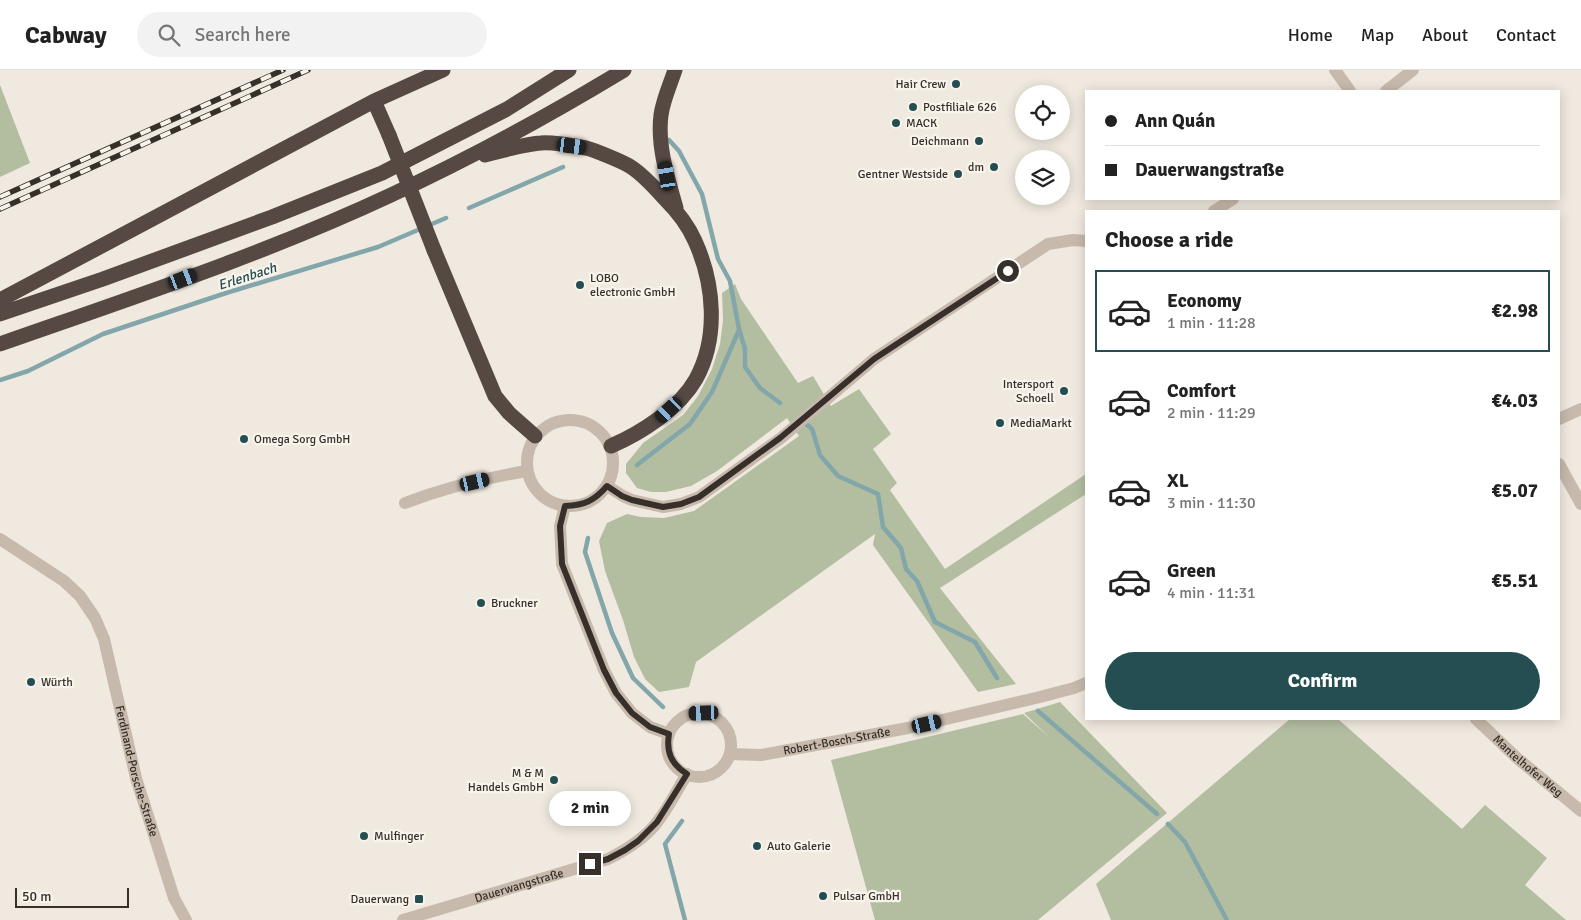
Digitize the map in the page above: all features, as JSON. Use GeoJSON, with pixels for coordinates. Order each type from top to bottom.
{"type":"FeatureCollection","features":[{"type":"Feature","properties":{"kind":"highway"},"geometry":{"type":"LineString","coordinates":[[0,300],[374,101],[443,70]]}},
{"type":"Feature","properties":{"kind":"highway"},"geometry":{"type":"LineString","coordinates":[[0,314],[103,279],[272,217],[382,173],[507,109],[569,70]]}},
{"type":"Feature","properties":{"kind":"highway"},"geometry":{"type":"LineString","coordinates":[[0,344],[166,286],[288,239],[390,196],[467,159],[624,70]]}},
{"type":"Feature","properties":{"kind":"highway"},"geometry":{"type":"LineString","coordinates":[[675,70],[661,116],[661,132],[667,176],[677,212]]}},
{"type":"Feature","properties":{"kind":"highway"},"geometry":{"type":"LineString","coordinates":[[374,101],[496,396],[509,413],[535,436]]}},
{"type":"Feature","properties":{"kind":"highway"},"geometry":{"type":"LineString","coordinates":[[467,159],[541,143],[587,148],[632,167],[677,212],[695,240],[709,284],[712,322],[706,355],[695,380],[678,401],[660,418],[629,438],[610,446]]}},
{"type":"Feature","properties":{"kind":"street"},"geometry":{"type":"LineString","coordinates":[[1335,70],[1349,90]]}},
{"type":"Feature","properties":{"kind":"street"},"geometry":{"type":"LineString","coordinates":[[1387,90],[1414,70]]}},
{"type":"Feature","properties":{"kind":"street"},"geometry":{"type":"LineString","coordinates":[[1216,210],[1230,200]]}},
{"type":"Feature","properties":{"kind":"street"},"geometry":{"type":"LineString","coordinates":[[607,486],[632,500],[663,507],[681,504],[699,497],[780,438],[874,359],[1048,244],[1073,240],[1085,241]]}},
{"type":"Feature","properties":{"kind":"street"},"geometry":{"type":"LineString","coordinates":[[1560,419],[1581,409]]}},
{"type":"Feature","properties":{"kind":"street"},"geometry":{"type":"LineString","coordinates":[[572,419],[586,422],[596,427],[610,446],[614,459],[612,473],[607,486],[589,502],[577,506],[565,506],[552,502],[540,494],[532,484],[527,470],[526,458],[535,436],[545,426],[558,421],[572,419]]}},
{"type":"Feature","properties":{"kind":"street"},"geometry":{"type":"LineString","coordinates":[[1560,466],[1581,504]]}},
{"type":"Feature","properties":{"kind":"street"},"geometry":{"type":"LineString","coordinates":[[405,503],[434,492],[527,470]]}},
{"type":"Feature","properties":{"kind":"street"},"geometry":{"type":"LineString","coordinates":[[565,506],[560,526],[562,564],[604,670],[616,693],[632,713],[650,727],[669,734]]}},
{"type":"Feature","properties":{"kind":"street","name":"Ferdinand-Porsche-Straße"},"geometry":{"type":"LineString","coordinates":[[0,540],[64,581],[80,596],[95,618],[104,639],[136,778],[174,898],[186,920]]}},
{"type":"Feature","properties":{"kind":"street","name":"Robert-Bosch-Straße"},"geometry":{"type":"LineString","coordinates":[[730,754],[761,755],[908,728],[1057,692],[1085,683]]}},
{"type":"Feature","properties":{"kind":"street"},"geometry":{"type":"LineString","coordinates":[[704,713],[723,723],[729,732],[730,754],[726,762],[713,774],[695,776],[687,774],[672,762],[669,753],[669,734],[683,718],[693,714],[704,713]]}},
{"type":"Feature","properties":{"kind":"street","name":"Mantelhofer Weg"},"geometry":{"type":"LineString","coordinates":[[1477,720],[1517,758],[1581,811]]}},
{"type":"Feature","properties":{"kind":"street","name":"Dauerwangstraße"},"geometry":{"type":"LineString","coordinates":[[403,920],[608,859],[638,841],[657,822],[687,774]]}},
{"type":"Feature","properties":{"kind":"green space"},"geometry":{"type":"Polygon","coordinates":[[[0,85],[30,163],[0,177],[0,85]]]}},
{"type":"Feature","properties":{"kind":"green space"},"geometry":{"type":"Polygon","coordinates":[[[735,284],[741,299],[798,383],[813,376],[831,406],[859,389],[891,434],[873,449],[897,483],[890,490],[945,569],[1085,475],[1085,495],[940,588],[1016,684],[978,692],[873,545],[875,534],[696,662],[689,687],[659,692],[645,679],[634,657],[605,571],[599,541],[607,523],[627,514],[664,518],[694,511],[799,436],[787,418],[717,471],[691,486],[666,492],[651,492],[637,488],[626,473],[626,464],[643,443],[683,415],[698,396],[712,369],[720,344],[723,320],[722,293],[735,284]]]}},
{"type":"Feature","properties":{"kind":"green space"},"geometry":{"type":"Polygon","coordinates":[[[1060,702],[1167,813],[1038,920],[875,920],[831,760],[1023,714],[1050,738],[1024,713],[1060,702]]]}},
{"type":"Feature","properties":{"kind":"green space"},"geometry":{"type":"Polygon","coordinates":[[[1289,720],[1339,720],[1462,829],[1485,805],[1547,858],[1525,885],[1566,920],[1111,920],[1096,884],[1289,720]]]}},
{"type":"Feature","properties":{"kind":"waterway"},"geometry":{"type":"LineString","coordinates":[[669,140],[679,151],[702,194],[718,259],[730,281],[739,329],[745,349],[745,367],[760,388],[780,403]]}},
{"type":"Feature","properties":{"kind":"waterway","name":"Erlenbach"},"geometry":{"type":"LineString","coordinates":[[469,208],[563,167]]}},
{"type":"Feature","properties":{"kind":"waterway","name":"Erlenbach"},"geometry":{"type":"LineString","coordinates":[[0,380],[28,371],[103,334],[226,293],[378,247],[446,218]]}},
{"type":"Feature","properties":{"kind":"waterway"},"geometry":{"type":"LineString","coordinates":[[637,465],[690,424],[712,392],[739,330]]}},
{"type":"Feature","properties":{"kind":"waterway"},"geometry":{"type":"LineString","coordinates":[[803,421],[812,429],[820,455],[838,476],[878,494],[883,527],[901,548],[906,569],[917,581],[935,622],[975,642],[997,678]]}},
{"type":"Feature","properties":{"kind":"waterway"},"geometry":{"type":"LineString","coordinates":[[588,538],[585,552],[612,633],[633,678],[663,707]]}},
{"type":"Feature","properties":{"kind":"waterway"},"geometry":{"type":"LineString","coordinates":[[1038,711],[1157,814]]}},
{"type":"Feature","properties":{"kind":"waterway"},"geometry":{"type":"LineString","coordinates":[[682,821],[665,844],[685,920]]}},
{"type":"Feature","properties":{"kind":"waterway"},"geometry":{"type":"LineString","coordinates":[[1168,824],[1185,842],[1227,920]]}},
{"type":"Feature","properties":{"kind":"railway"},"geometry":{"type":"LineString","coordinates":[[0,197],[283,70]]}},
{"type":"Feature","properties":{"kind":"railway"},"geometry":{"type":"LineString","coordinates":[[0,209],[308,70]]}},
{"type":"Feature","properties":{"kind":"place","name":"Hair Crew"},"geometry":{"type":"Point","coordinates":[956,84]}},
{"type":"Feature","properties":{"kind":"place","name":"Postfiliale 626"},"geometry":{"type":"Point","coordinates":[913,107]}},
{"type":"Feature","properties":{"kind":"place","name":"MACK"},"geometry":{"type":"Point","coordinates":[896,123]}},
{"type":"Feature","properties":{"kind":"place","name":"Deichmann"},"geometry":{"type":"Point","coordinates":[979,141]}},
{"type":"Feature","properties":{"kind":"place","name":"dm"},"geometry":{"type":"Point","coordinates":[994,167]}},
{"type":"Feature","properties":{"kind":"place","name":"Gentner Westside"},"geometry":{"type":"Point","coordinates":[958,174]}},
{"type":"Feature","properties":{"kind":"place","name":"LOBO electronic GmbH"},"geometry":{"type":"Point","coordinates":[580,285]}},
{"type":"Feature","properties":{"kind":"place","name":"Intersport Schoell"},"geometry":{"type":"Point","coordinates":[1064,391]}},
{"type":"Feature","properties":{"kind":"place","name":"MediaMarkt"},"geometry":{"type":"Point","coordinates":[1000,423]}},
{"type":"Feature","properties":{"kind":"place","name":"Omega Sorg GmbH"},"geometry":{"type":"Point","coordinates":[244,439]}},
{"type":"Feature","properties":{"kind":"place","name":"Bruckner"},"geometry":{"type":"Point","coordinates":[481,603]}},
{"type":"Feature","properties":{"kind":"place","name":"Würth"},"geometry":{"type":"Point","coordinates":[31,682]}},
{"type":"Feature","properties":{"kind":"place","name":"M & M Handels GmbH"},"geometry":{"type":"Point","coordinates":[554,780]}},
{"type":"Feature","properties":{"kind":"place","name":"Mulfinger"},"geometry":{"type":"Point","coordinates":[364,836]}},
{"type":"Feature","properties":{"kind":"place","name":"Auto Galerie"},"geometry":{"type":"Point","coordinates":[757,846]}},
{"type":"Feature","properties":{"kind":"place","name":"Pulsar GmbH"},"geometry":{"type":"Point","coordinates":[823,896]}},
{"type":"Feature","properties":{"kind":"place","name":"Dauerwang"},"geometry":{"type":"Point","coordinates":[419,899]}},
{"type":"Feature","properties":{"kind":"route"},"geometry":{"type":"LineString","coordinates":[[590,864],[608,859],[638,841],[657,822],[687,774],[672,762],[669,753],[669,734],[650,727],[632,713],[616,693],[604,670],[562,564],[560,526],[565,506],[577,506],[589,502],[607,486],[632,500],[663,507],[681,504],[699,497],[780,438],[874,359],[1008,271]]}}]}
